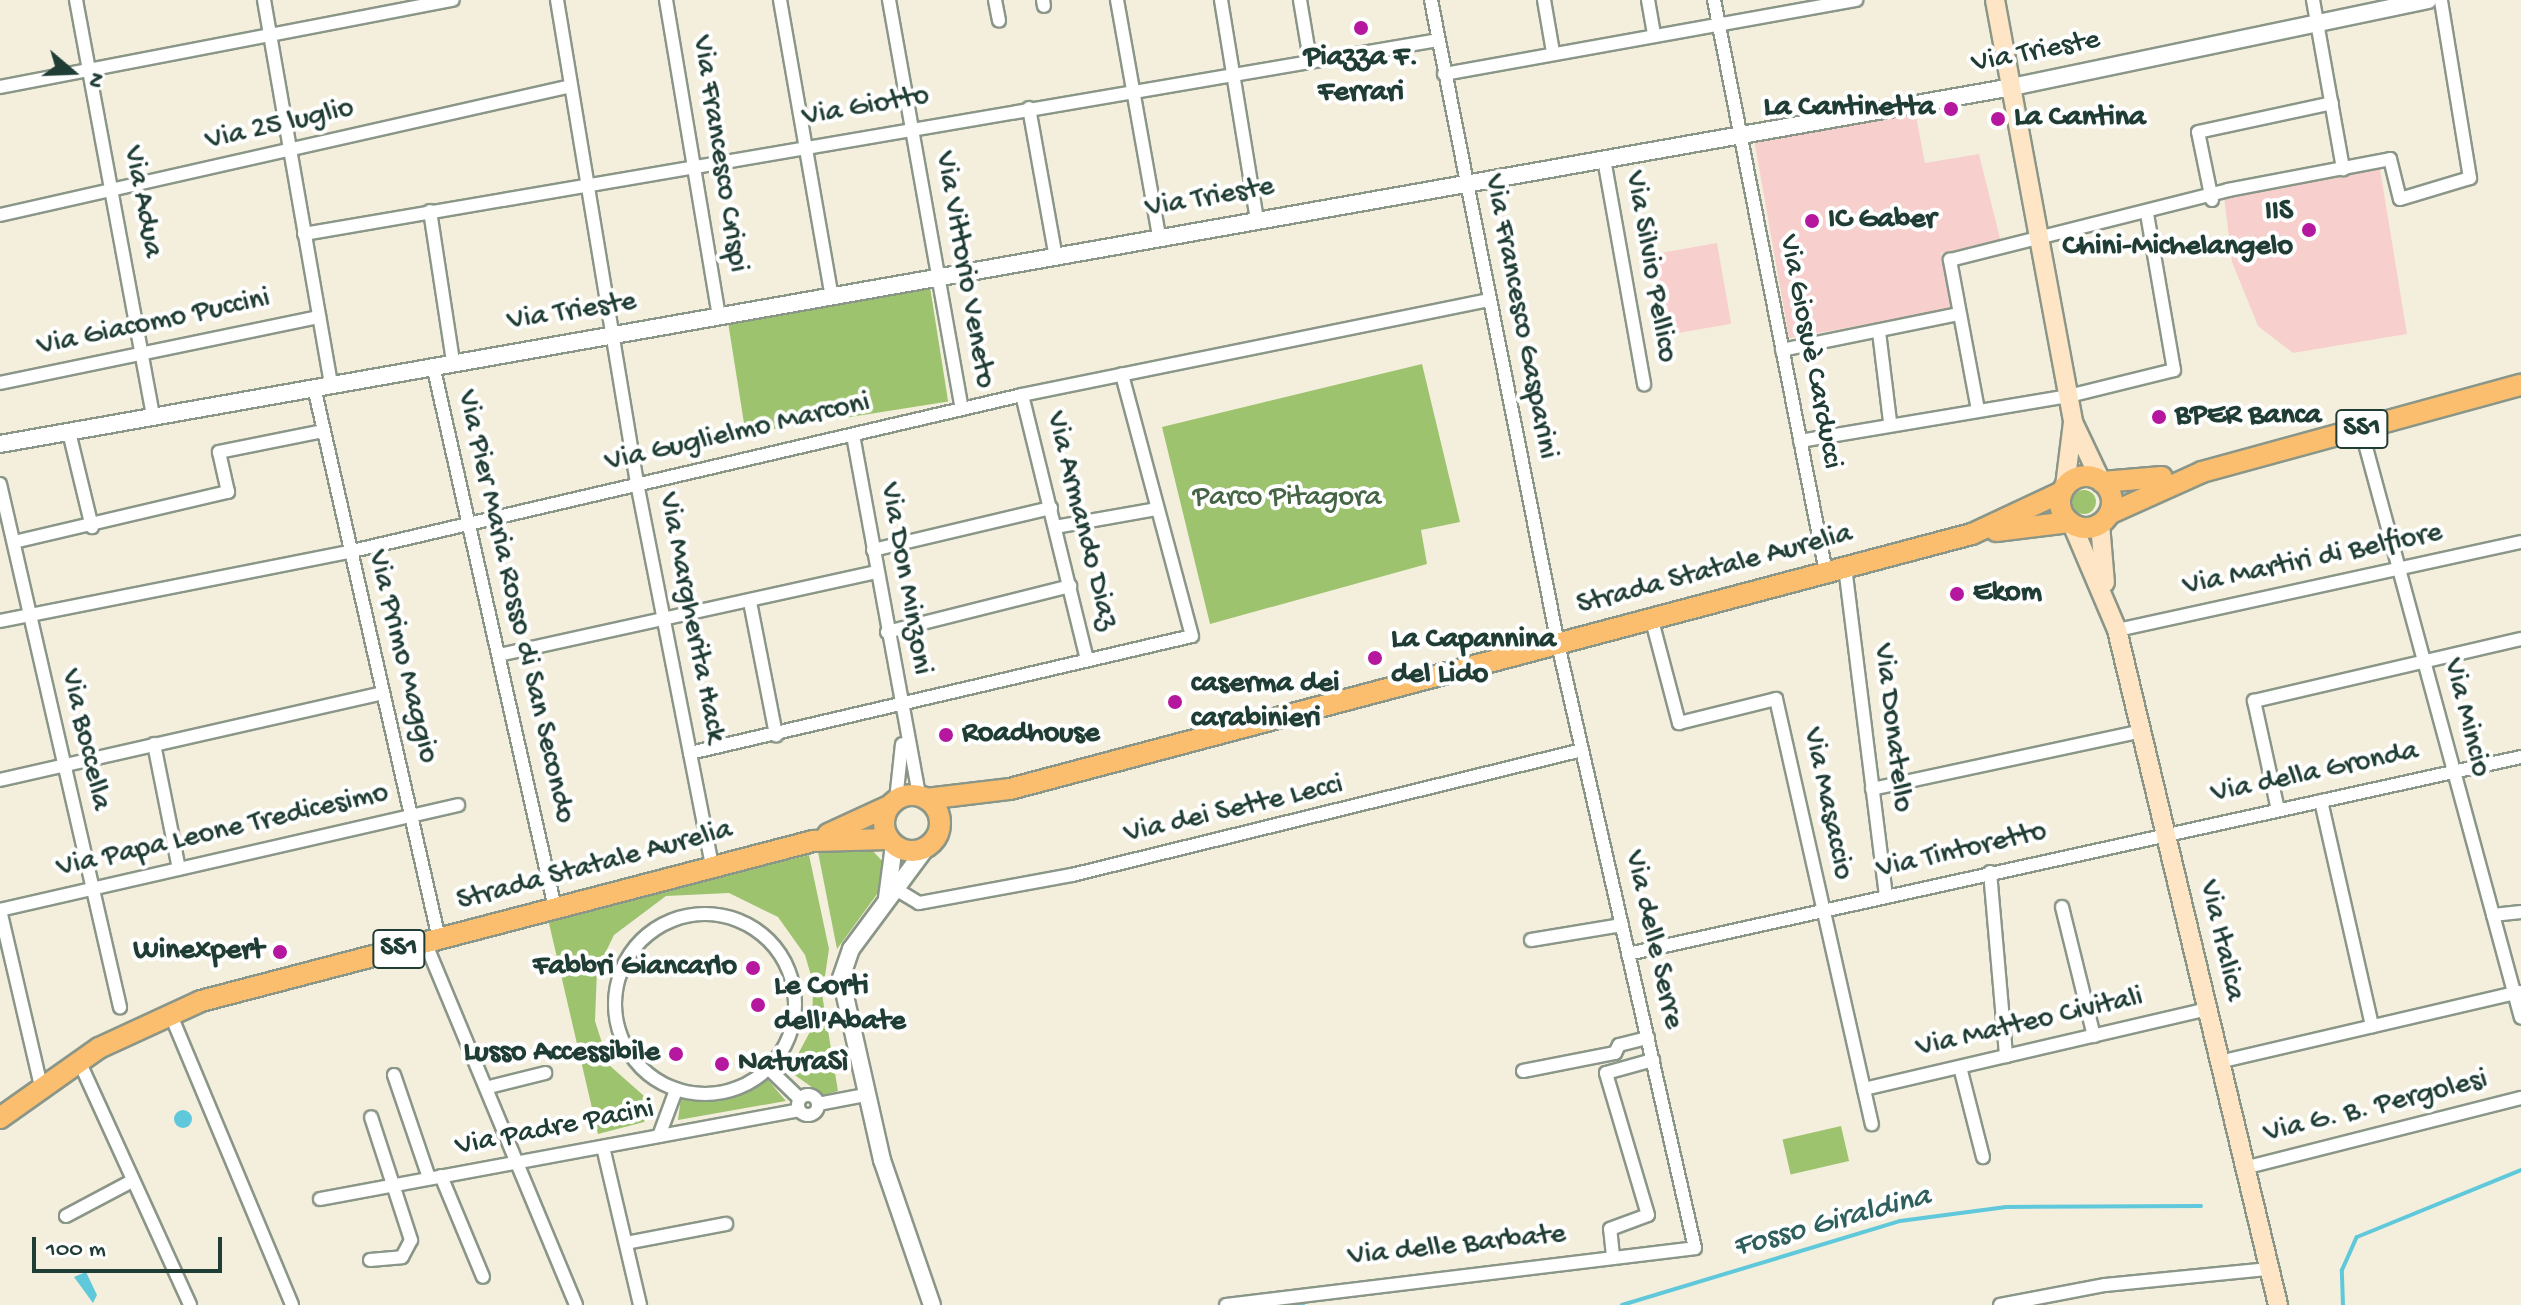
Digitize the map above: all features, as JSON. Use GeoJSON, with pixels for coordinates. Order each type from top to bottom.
{"type":"FeatureCollection","features":[{"type":"Feature","properties":{"kind":"main road"},"geometry":{"type":"LineString","coordinates":[[1995,0],[2073,422],[2101,482],[2111,496],[2105,519],[2071,523],[2064,489],[2073,422]]}},
{"type":"Feature","properties":{"kind":"main road","name":"SS1"},"geometry":{"type":"LineString","coordinates":[[2101,482],[2202,472],[2521,385]]}},
{"type":"Feature","properties":{"kind":"main road","name":"SS1"},"geometry":{"type":"LineString","coordinates":[[2105,519],[2202,472]]}},
{"type":"Feature","properties":{"kind":"main road"},"geometry":{"type":"LineString","coordinates":[[2064,489],[2078,477],[2101,482]]}},
{"type":"Feature","properties":{"kind":"main road","name":"Strada Statale Aurelia"},"geometry":{"type":"LineString","coordinates":[[1972,534],[2064,489]]}},
{"type":"Feature","properties":{"kind":"main road","name":"Via Italica"},"geometry":{"type":"LineString","coordinates":[[2105,519],[2105,590]]}},
{"type":"Feature","properties":{"kind":"main road","name":"Strada Statale Aurelia"},"geometry":{"type":"LineString","coordinates":[[922,797],[1010,789],[1972,534],[2071,523]]}},
{"type":"Feature","properties":{"kind":"main road","name":"Via Italica"},"geometry":{"type":"LineString","coordinates":[[2071,523],[2105,590],[2117,630],[2278,1305]]}},
{"type":"Feature","properties":{"kind":"main road","name":"Strada Statale Aurelia"},"geometry":{"type":"LineString","coordinates":[[939,830],[1010,789]]}},
{"type":"Feature","properties":{"kind":"main road"},"geometry":{"type":"LineString","coordinates":[[922,797],[938,812],[939,830]]}},
{"type":"Feature","properties":{"kind":"main road","name":"SS1"},"geometry":{"type":"LineString","coordinates":[[892,803],[922,797]]}},
{"type":"Feature","properties":{"kind":"main road"},"geometry":{"type":"LineString","coordinates":[[891,842],[892,803]]}},
{"type":"Feature","properties":{"kind":"main road","name":"Strada Statale Aurelia"},"geometry":{"type":"LineString","coordinates":[[3,1114],[79,1061],[170,1013],[432,940],[813,841],[892,803]]}},
{"type":"Feature","properties":{"kind":"main road","name":"SS1"},"geometry":{"type":"LineString","coordinates":[[891,842],[926,848],[939,830]]}},
{"type":"Feature","properties":{"kind":"main road","name":"Strada Statale Aurelia"},"geometry":{"type":"LineString","coordinates":[[813,841],[891,842]]}},
{"type":"Feature","properties":{"kind":"street","name":"Via Adua"},"geometry":{"type":"LineString","coordinates":[[76,0],[153,415]]}},
{"type":"Feature","properties":{"kind":"street","name":"Via Primo Maggio"},"geometry":{"type":"LineString","coordinates":[[264,0],[319,317],[323,431],[348,552],[412,816],[432,940],[576,1305]]}},
{"type":"Feature","properties":{"kind":"street"},"geometry":{"type":"LineString","coordinates":[[0,87],[453,0]]}},
{"type":"Feature","properties":{"kind":"street","name":"Via Margherita Hack"},"geometry":{"type":"LineString","coordinates":[[557,0],[637,483],[712,867]]}},
{"type":"Feature","properties":{"kind":"street","name":"Via Francesco Crispi"},"geometry":{"type":"LineString","coordinates":[[666,0],[719,316]]}},
{"type":"Feature","properties":{"kind":"street"},"geometry":{"type":"LineString","coordinates":[[780,0],[831,293]]}},
{"type":"Feature","properties":{"kind":"street","name":"Via Vittorio Veneto"},"geometry":{"type":"LineString","coordinates":[[889,0],[935,275],[962,408]]}},
{"type":"Feature","properties":{"kind":"street"},"geometry":{"type":"LineString","coordinates":[[995,0],[999,21]]}},
{"type":"Feature","properties":{"kind":"street"},"geometry":{"type":"LineString","coordinates":[[1117,0],[1159,236]]}},
{"type":"Feature","properties":{"kind":"street"},"geometry":{"type":"LineString","coordinates":[[1221,0],[1257,219]]}},
{"type":"Feature","properties":{"kind":"street"},"geometry":{"type":"LineString","coordinates":[[1300,0],[1310,60]]}},
{"type":"Feature","properties":{"kind":"street","name":"Via Francesco Gasparini"},"geometry":{"type":"LineString","coordinates":[[1431,0],[1558,644]]}},
{"type":"Feature","properties":{"kind":"street"},"geometry":{"type":"LineString","coordinates":[[1544,0],[1553,52]]}},
{"type":"Feature","properties":{"kind":"street"},"geometry":{"type":"LineString","coordinates":[[1648,0],[1654,34]]}},
{"type":"Feature","properties":{"kind":"street","name":"Via Giosuè Carducci"},"geometry":{"type":"LineString","coordinates":[[1714,0],[1800,441],[1835,570]]}},
{"type":"Feature","properties":{"kind":"street"},"geometry":{"type":"LineString","coordinates":[[2313,0],[2343,169]]}},
{"type":"Feature","properties":{"kind":"street","name":"Via Trieste"},"geometry":{"type":"LineString","coordinates":[[0,444],[1055,253],[1467,184],[2012,87],[2428,0]]}},
{"type":"Feature","properties":{"kind":"street"},"geometry":{"type":"LineString","coordinates":[[1978,410],[1950,260],[2039,237],[2212,200],[2228,190],[2390,159],[2400,199],[2470,178],[2441,0]]}},
{"type":"Feature","properties":{"kind":"street"},"geometry":{"type":"LineString","coordinates":[[1444,74],[1718,22],[1856,1]]}},
{"type":"Feature","properties":{"kind":"street","name":"Via Giotto"},"geometry":{"type":"LineString","coordinates":[[304,234],[590,186],[910,127],[1438,40]]}},
{"type":"Feature","properties":{"kind":"street","name":"Via 25 luglio"},"geometry":{"type":"LineString","coordinates":[[0,215],[571,86]]}},
{"type":"Feature","properties":{"kind":"street"},"geometry":{"type":"LineString","coordinates":[[2212,200],[2198,132],[2332,103]]}},
{"type":"Feature","properties":{"kind":"street"},"geometry":{"type":"LineString","coordinates":[[1029,108],[1055,253]]}},
{"type":"Feature","properties":{"kind":"street","name":"Via Silvio Pellico"},"geometry":{"type":"LineString","coordinates":[[1604,159],[1644,384]]}},
{"type":"Feature","properties":{"kind":"street"},"geometry":{"type":"LineString","coordinates":[[430,211],[453,361]]}},
{"type":"Feature","properties":{"kind":"street"},"geometry":{"type":"LineString","coordinates":[[1800,441],[1890,421],[2069,396],[2174,370],[2147,213]]}},
{"type":"Feature","properties":{"kind":"street","name":"Via Guglielmo Marconi"},"geometry":{"type":"LineString","coordinates":[[0,621],[348,552],[962,408],[1488,300]]}},
{"type":"Feature","properties":{"kind":"street"},"geometry":{"type":"LineString","coordinates":[[1782,347],[1879,332],[1959,314]]}},
{"type":"Feature","properties":{"kind":"street","name":"Via Giacomo Puccini"},"geometry":{"type":"LineString","coordinates":[[0,383],[319,317]]}},
{"type":"Feature","properties":{"kind":"street"},"geometry":{"type":"LineString","coordinates":[[1879,332],[1890,421]]}},
{"type":"Feature","properties":{"kind":"street","name":"Via Pier Maria Rosso di San Secondo"},"geometry":{"type":"LineString","coordinates":[[433,365],[555,908]]}},
{"type":"Feature","properties":{"kind":"street"},"geometry":{"type":"LineString","coordinates":[[690,753],[1192,636],[1122,374]]}},
{"type":"Feature","properties":{"kind":"street","name":"Via Armando Diaz"},"geometry":{"type":"LineString","coordinates":[[1022,395],[1087,660]]}},
{"type":"Feature","properties":{"kind":"street","name":"Via Mincio"},"geometry":{"type":"LineString","coordinates":[[2361,429],[2424,661],[2450,771],[2518,993],[2521,1018]]}},
{"type":"Feature","properties":{"kind":"street"},"geometry":{"type":"LineString","coordinates":[[14,542],[92,527],[228,492],[219,452],[323,431]]}},
{"type":"Feature","properties":{"kind":"street"},"geometry":{"type":"LineString","coordinates":[[69,432],[92,527]]}},
{"type":"Feature","properties":{"kind":"street","name":"Via Don Minzoni"},"geometry":{"type":"LineString","coordinates":[[853,435],[903,733],[922,797]]}},
{"type":"Feature","properties":{"kind":"street","name":"Via Boccella"},"geometry":{"type":"LineString","coordinates":[[0,484],[120,1007]]}},
{"type":"Feature","properties":{"kind":"street"},"geometry":{"type":"LineString","coordinates":[[873,550],[1051,508]]}},
{"type":"Feature","properties":{"kind":"street"},"geometry":{"type":"LineString","coordinates":[[1055,527],[1157,509]]}},
{"type":"Feature","properties":{"kind":"street","name":"Via Martiri di Belfiore"},"geometry":{"type":"LineString","coordinates":[[2117,630],[2521,542]]}},
{"type":"Feature","properties":{"kind":"street","name":"Via Donatello"},"geometry":{"type":"LineString","coordinates":[[1835,570],[1872,789],[1886,896]]}},
{"type":"Feature","properties":{"kind":"street"},"geometry":{"type":"LineString","coordinates":[[499,655],[877,572]]}},
{"type":"Feature","properties":{"kind":"street"},"geometry":{"type":"LineString","coordinates":[[887,632],[1070,586]]}},
{"type":"Feature","properties":{"kind":"street"},"geometry":{"type":"LineString","coordinates":[[750,602],[776,735]]}},
{"type":"Feature","properties":{"kind":"street","name":"Via Masaccio"},"geometry":{"type":"LineString","coordinates":[[1651,617],[1679,723],[1776,699],[1872,1124]]}},
{"type":"Feature","properties":{"kind":"street"},"geometry":{"type":"LineString","coordinates":[[2278,810],[2254,701],[2521,639]]}},
{"type":"Feature","properties":{"kind":"street","name":"Via delle Serre"},"geometry":{"type":"LineString","coordinates":[[1558,644],[1695,1248]]}},
{"type":"Feature","properties":{"kind":"street"},"geometry":{"type":"LineString","coordinates":[[0,780],[382,693]]}},
{"type":"Feature","properties":{"kind":"street"},"geometry":{"type":"LineString","coordinates":[[1872,789],[2142,731]]}},
{"type":"Feature","properties":{"kind":"street","name":"Via Don Minzoni"},"geometry":{"type":"LineString","coordinates":[[892,803],[903,733]]}},
{"type":"Feature","properties":{"kind":"street"},"geometry":{"type":"LineString","coordinates":[[154,744],[179,869]]}},
{"type":"Feature","properties":{"kind":"street","name":"Via dei Sette Lecci"},"geometry":{"type":"LineString","coordinates":[[899,891],[926,903],[1072,875],[1582,750]]}},
{"type":"Feature","properties":{"kind":"street","name":"Via della Gronda"},"geometry":{"type":"LineString","coordinates":[[2166,832],[2521,757]]}},
{"type":"Feature","properties":{"kind":"street"},"geometry":{"type":"LineString","coordinates":[[2321,801],[2372,1026]]}},
{"type":"Feature","properties":{"kind":"street","name":"Via Papa Leone Tredicesimo"},"geometry":{"type":"LineString","coordinates":[[0,910],[458,805]]}},
{"type":"Feature","properties":{"kind":"street","name":"Via Tintoretto"},"geometry":{"type":"LineString","coordinates":[[1628,954],[2166,832]]}},
{"type":"Feature","properties":{"kind":"street"},"geometry":{"type":"LineString","coordinates":[[879,914],[893,881],[891,842]]}},
{"type":"Feature","properties":{"kind":"street"},"geometry":{"type":"LineString","coordinates":[[926,848],[841,972],[865,1095],[932,1305]]}},
{"type":"Feature","properties":{"kind":"street"},"geometry":{"type":"LineString","coordinates":[[1990,872],[2006,1056]]}},
{"type":"Feature","properties":{"kind":"street"},"geometry":{"type":"LineString","coordinates":[[2062,907],[2094,1036]]}},
{"type":"Feature","properties":{"kind":"street"},"geometry":{"type":"LineString","coordinates":[[0,910],[41,1086]]}},
{"type":"Feature","properties":{"kind":"street"},"geometry":{"type":"LineString","coordinates":[[2493,915],[2521,912]]}},
{"type":"Feature","properties":{"kind":"street"},"geometry":{"type":"LineString","coordinates":[[687,916],[743,922],[784,961],[795,1020],[769,1069],[727,1091],[676,1090],[632,1059],[615,1002],[638,943],[687,916]]}},
{"type":"Feature","properties":{"kind":"street"},"geometry":{"type":"LineString","coordinates":[[1531,940],[1622,925]]}},
{"type":"Feature","properties":{"kind":"street"},"geometry":{"type":"LineString","coordinates":[[2219,1062],[2518,993]]}},
{"type":"Feature","properties":{"kind":"street","name":"Via Matteo Civitali"},"geometry":{"type":"LineString","coordinates":[[1864,1089],[2208,1009]]}},
{"type":"Feature","properties":{"kind":"street"},"geometry":{"type":"LineString","coordinates":[[170,1013],[292,1305]]}},
{"type":"Feature","properties":{"kind":"street"},"geometry":{"type":"LineString","coordinates":[[1523,1071],[1615,1053],[1619,1045],[1648,1038]]}},
{"type":"Feature","properties":{"kind":"street"},"geometry":{"type":"LineString","coordinates":[[1613,1256],[1610,1229],[1648,1215],[1606,1073],[1653,1060]]}},
{"type":"Feature","properties":{"kind":"street"},"geometry":{"type":"LineString","coordinates":[[79,1061],[190,1305]]}},
{"type":"Feature","properties":{"kind":"street"},"geometry":{"type":"LineString","coordinates":[[1960,1067],[1983,1157]]}},
{"type":"Feature","properties":{"kind":"street"},"geometry":{"type":"LineString","coordinates":[[769,1069],[799,1104]]}},
{"type":"Feature","properties":{"kind":"street"},"geometry":{"type":"LineString","coordinates":[[489,1087],[545,1073]]}},
{"type":"Feature","properties":{"kind":"street"},"geometry":{"type":"LineString","coordinates":[[394,1075],[435,1177],[483,1277]]}},
{"type":"Feature","properties":{"kind":"street"},"geometry":{"type":"LineString","coordinates":[[659,1136],[676,1090]]}},
{"type":"Feature","properties":{"kind":"street","name":"Via Padre Pacini"},"geometry":{"type":"LineString","coordinates":[[320,1199],[398,1183],[522,1164],[799,1104],[809,1115],[818,1104],[865,1095]]}},
{"type":"Feature","properties":{"kind":"street","name":"Via G. B. Pergolesi"},"geometry":{"type":"LineString","coordinates":[[2244,1168],[2521,1098]]}},
{"type":"Feature","properties":{"kind":"street"},"geometry":{"type":"LineString","coordinates":[[370,1260],[397,1259],[409,1247],[398,1183],[371,1117]]}},
{"type":"Feature","properties":{"kind":"street"},"geometry":{"type":"LineString","coordinates":[[603,1147],[640,1305]]}},
{"type":"Feature","properties":{"kind":"street"},"geometry":{"type":"LineString","coordinates":[[66,1216],[132,1181]]}},
{"type":"Feature","properties":{"kind":"street"},"geometry":{"type":"LineString","coordinates":[[626,1243],[726,1224]]}},
{"type":"Feature","properties":{"kind":"street","name":"Via delle Barbate"},"geometry":{"type":"LineString","coordinates":[[1226,1305],[1695,1248]]}},
{"type":"Feature","properties":{"kind":"street"},"geometry":{"type":"LineString","coordinates":[[2000,1305],[2150,1280],[2269,1269]]}},
{"type":"Feature","properties":{"kind":"shaded area"},"geometry":{"type":"Polygon","coordinates":[[[1915,111],[1925,163],[1979,154],[2001,242],[1941,253],[1951,310],[1789,338],[1754,139],[1915,111]]]}},
{"type":"Feature","properties":{"kind":"shaded area","name":"IIS Chini-Michelangelo"},"geometry":{"type":"Polygon","coordinates":[[[2380,169],[2407,334],[2293,353],[2258,326],[2232,262],[2224,197],[2380,169]]]}},
{"type":"Feature","properties":{"kind":"shaded area"},"geometry":{"type":"Polygon","coordinates":[[[1717,243],[1731,324],[1664,336],[1650,255],[1717,243]]]}},
{"type":"Feature","properties":{"kind":"green space"},"geometry":{"type":"Polygon","coordinates":[[[930,287],[948,402],[746,434],[728,319],[930,287]]]}},
{"type":"Feature","properties":{"kind":"green space","name":"Parco Pitagora"},"geometry":{"type":"Polygon","coordinates":[[[1422,364],[1460,522],[1421,530],[1427,564],[1210,624],[1162,427],[1422,364]]]}},
{"type":"Feature","properties":{"kind":"green space"},"geometry":{"type":"Polygon","coordinates":[[[2084,490],[2093,493],[2096,502],[2093,511],[2084,514],[2075,511],[2072,502],[2075,493],[2084,490]]]}},
{"type":"Feature","properties":{"kind":"green space"},"geometry":{"type":"Polygon","coordinates":[[[870,848],[885,864],[883,886],[837,949],[818,852],[870,848]]]}},
{"type":"Feature","properties":{"kind":"green space"},"geometry":{"type":"Polygon","coordinates":[[[809,855],[829,949],[825,976],[812,979],[805,955],[778,917],[729,893],[666,896],[614,935],[597,970],[595,1021],[609,1065],[652,1103],[644,1122],[598,1134],[548,919],[809,855]]]}},
{"type":"Feature","properties":{"kind":"green space"},"geometry":{"type":"Polygon","coordinates":[[[821,988],[838,1091],[823,1095],[789,1071],[812,1028],[813,989],[821,988]]]}},
{"type":"Feature","properties":{"kind":"green space"},"geometry":{"type":"Polygon","coordinates":[[[767,1079],[786,1101],[678,1120],[681,1097],[725,1097],[767,1079]]]}},
{"type":"Feature","properties":{"kind":"green space"},"geometry":{"type":"Polygon","coordinates":[[[1841,1126],[1849,1161],[1791,1175],[1783,1139],[1841,1126]]]}},
{"type":"Feature","properties":{"kind":"water"},"geometry":{"type":"Polygon","coordinates":[[[183,1110],[192,1119],[183,1128],[174,1119],[183,1110]]]}},
{"type":"Feature","properties":{"kind":"water"},"geometry":{"type":"Polygon","coordinates":[[[86,1272],[97,1295],[93,1303],[74,1277],[86,1272]]]}},
{"type":"Feature","properties":{"kind":"waterway"},"geometry":{"type":"LineString","coordinates":[[2343,1305],[2342,1270],[2357,1237],[2521,1170]]}},
{"type":"Feature","properties":{"kind":"waterway","name":"Fosso Giraldina"},"geometry":{"type":"LineString","coordinates":[[1622,1305],[1900,1221],[2006,1207],[2201,1206]]}},
{"type":"Feature","properties":{"kind":"waterway","name":"Fosso Giraldina"},"geometry":{"type":"LineString","coordinates":[[1292,1305],[1303,1305]]}},
{"type":"Feature","properties":{"kind":"place","name":"Piazza F. Ferrari"},"geometry":{"type":"Point","coordinates":[1361,28]}},
{"type":"Feature","properties":{"kind":"place","name":"La Cantinetta"},"geometry":{"type":"Point","coordinates":[1951,109]}},
{"type":"Feature","properties":{"kind":"place","name":"La Cantina"},"geometry":{"type":"Point","coordinates":[1998,119]}},
{"type":"Feature","properties":{"kind":"place","name":"IC Gaber"},"geometry":{"type":"Point","coordinates":[1812,221]}},
{"type":"Feature","properties":{"kind":"place","name":"IIS Chini-Michelangelo"},"geometry":{"type":"Point","coordinates":[2309,230]}},
{"type":"Feature","properties":{"kind":"place","name":"BPER Banca"},"geometry":{"type":"Point","coordinates":[2159,417]}},
{"type":"Feature","properties":{"kind":"place","name":"Ekom"},"geometry":{"type":"Point","coordinates":[1957,594]}},
{"type":"Feature","properties":{"kind":"place","name":"La Capannina del Lido"},"geometry":{"type":"Point","coordinates":[1375,658]}},
{"type":"Feature","properties":{"kind":"place","name":"caserma dei carabinieri"},"geometry":{"type":"Point","coordinates":[1175,702]}},
{"type":"Feature","properties":{"kind":"place","name":"Roadhouse"},"geometry":{"type":"Point","coordinates":[946,735]}},
{"type":"Feature","properties":{"kind":"place","name":"Winexpert"},"geometry":{"type":"Point","coordinates":[280,952]}},
{"type":"Feature","properties":{"kind":"place","name":"Fabbri Giancarlo"},"geometry":{"type":"Point","coordinates":[753,968]}},
{"type":"Feature","properties":{"kind":"place","name":"Le Corti dell'Abate"},"geometry":{"type":"Point","coordinates":[758,1005]}},
{"type":"Feature","properties":{"kind":"place","name":"Lusso Accessibile"},"geometry":{"type":"Point","coordinates":[676,1054]}},
{"type":"Feature","properties":{"kind":"place","name":"NaturaSì"},"geometry":{"type":"Point","coordinates":[722,1064]}}]}
